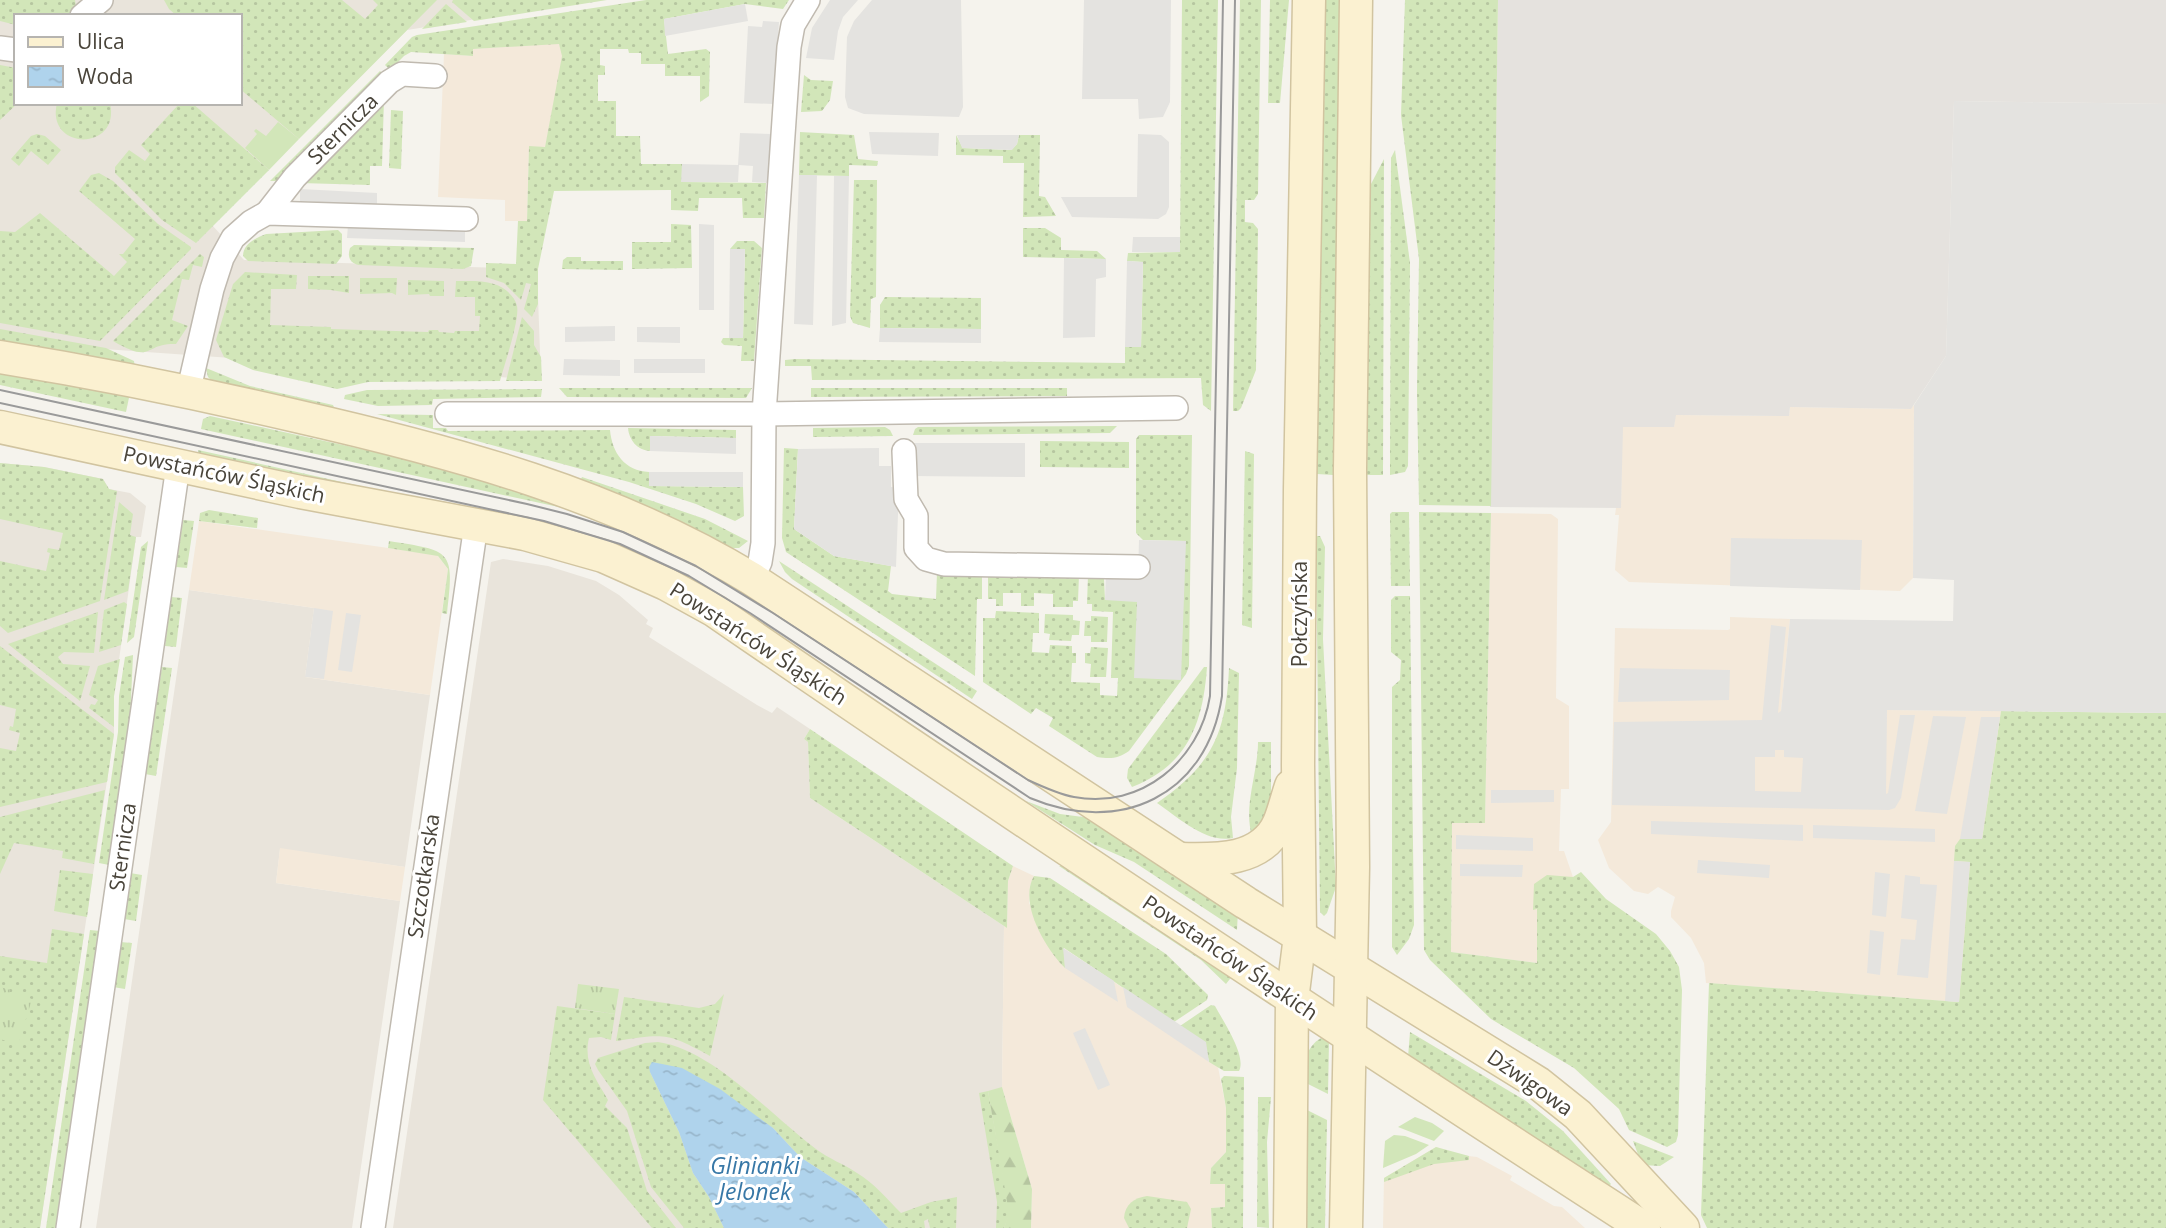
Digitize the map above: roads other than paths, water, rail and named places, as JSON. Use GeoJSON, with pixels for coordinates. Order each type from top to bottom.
{"type":"FeatureCollection","features":[{"type":"Feature","properties":{"kind":"main road","name":"Połczyńska"},"geometry":{"type":"LineString","coordinates":[[1290,1228],[1292,1000],[1300,936],[1300,537],[1309,0]]}},
{"type":"Feature","properties":{"kind":"main road"},"geometry":{"type":"LineString","coordinates":[[1346,1228],[1352,968],[1350,470],[1356,0]]}},
{"type":"Feature","properties":{"kind":"main road"},"geometry":{"type":"LineString","coordinates":[[0,357],[42,363],[374,433],[529,477],[587,497],[651,524],[752,579],[1179,859],[1352,968]]}},
{"type":"Feature","properties":{"kind":"main road","name":"Powstańców Śląskich"},"geometry":{"type":"LineString","coordinates":[[0,427],[300,492],[525,534],[603,556],[666,583],[698,601],[1350,1038]]}},
{"type":"Feature","properties":{"kind":"main road"},"geometry":{"type":"LineString","coordinates":[[1300,537],[1307,524],[1321,521],[1343,531],[1351,540]]}},
{"type":"Feature","properties":{"kind":"main road"},"geometry":{"type":"LineString","coordinates":[[1179,859],[1235,858],[1258,847],[1279,823],[1298,765]]}},
{"type":"Feature","properties":{"kind":"main road","name":"Dźwigowa"},"geometry":{"type":"LineString","coordinates":[[1352,968],[1538,1083],[1578,1115],[1683,1228]]}},
{"type":"Feature","properties":{"kind":"main road"},"geometry":{"type":"LineString","coordinates":[[1350,1038],[1644,1228]]}},
{"type":"Feature","properties":{"kind":"street"},"geometry":{"type":"LineString","coordinates":[[84,14],[101,0]]}},
{"type":"Feature","properties":{"kind":"street"},"geometry":{"type":"LineString","coordinates":[[752,579],[760,562],[763,544],[764,415],[789,47],[793,25],[808,0]]}},
{"type":"Feature","properties":{"kind":"street","name":"Sternicza"},"geometry":{"type":"LineString","coordinates":[[188,393],[212,289],[222,258],[233,238],[251,222],[267,213],[295,177],[389,82],[402,74],[435,76]]}},
{"type":"Feature","properties":{"kind":"street"},"geometry":{"type":"LineString","coordinates":[[267,213],[466,219]]}},
{"type":"Feature","properties":{"kind":"street"},"geometry":{"type":"LineString","coordinates":[[447,414],[764,415],[1176,408]]}},
{"type":"Feature","properties":{"kind":"street"},"geometry":{"type":"LineString","coordinates":[[904,451],[906,499],[916,516],[916,548],[926,559],[944,564],[1138,567]]}},
{"type":"Feature","properties":{"kind":"street","name":"Sternicza"},"geometry":{"type":"LineString","coordinates":[[68,1228],[178,466]]}},
{"type":"Feature","properties":{"kind":"street","name":"Szczotkarska"},"geometry":{"type":"LineString","coordinates":[[373,1228],[476,525]]}},
{"type":"Feature","properties":{"kind":"water","name":"Glinianki Jelonek"},"geometry":{"type":"Polygon","coordinates":[[[652,1062],[682,1068],[720,1089],[773,1128],[800,1157],[854,1192],[888,1228],[724,1228],[709,1197],[693,1173],[679,1132],[650,1072],[652,1062]]]}},
{"type":"Feature","properties":{"kind":"tram line"},"geometry":{"type":"LineString","coordinates":[[0,390],[527,504],[623,532],[696,566],[773,613],[1028,780],[1074,797],[1099,799],[1122,796],[1144,788],[1180,760],[1194,741],[1210,696],[1223,0]]}},
{"type":"Feature","properties":{"kind":"tram line"},"geometry":{"type":"LineString","coordinates":[[0,403],[544,521],[620,544],[689,576],[750,613],[1030,798],[1063,809],[1096,812],[1126,809],[1154,799],[1178,782],[1198,759],[1213,731],[1222,696],[1235,0]]}}]}
